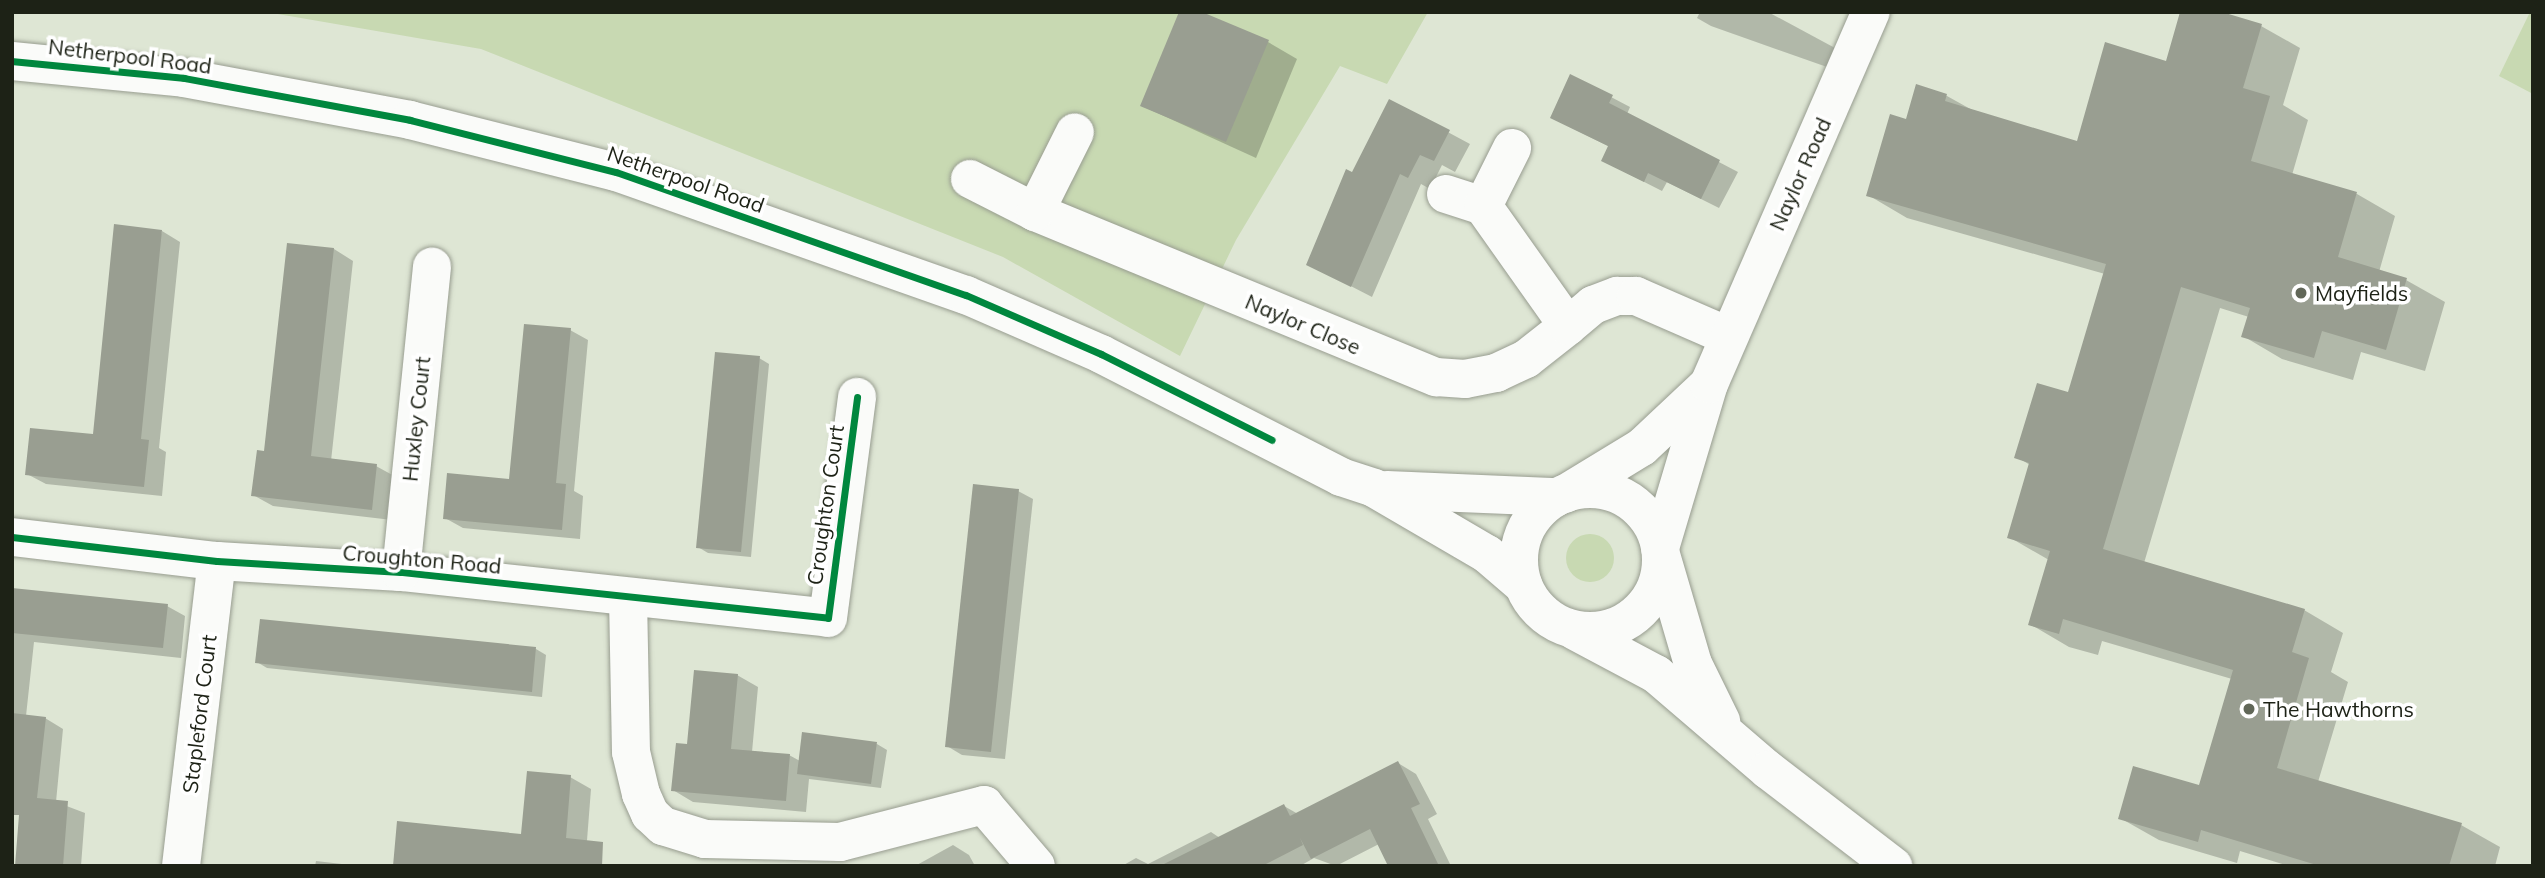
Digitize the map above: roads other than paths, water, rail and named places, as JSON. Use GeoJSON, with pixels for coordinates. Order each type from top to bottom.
{"type":"FeatureCollection","features":[{"type":"Feature","properties":{"kind":"street","name":"Naylor Road"},"geometry":{"type":"LineString","coordinates":[[1661,552],[1709,384],[1871,12]]}},
{"type":"Feature","properties":{"kind":"street","name":"Netherpool Road"},"geometry":{"type":"LineString","coordinates":[[12,61],[211,83],[410,120],[616,172],[966,295],[1101,355],[1341,477],[1374,488],[1487,554],[1523,585]]}},
{"type":"Feature","properties":{"kind":"street"},"geometry":{"type":"LineString","coordinates":[[1035,212],[1075,132]]}},
{"type":"Feature","properties":{"kind":"street"},"geometry":{"type":"LineString","coordinates":[[1483,206],[1511,148]]}},
{"type":"Feature","properties":{"kind":"street","name":"Naylor Close"},"geometry":{"type":"LineString","coordinates":[[970,179],[1035,212],[1436,377],[1465,379],[1496,373],[1526,359],[1593,305],[1617,296],[1636,296],[1728,336]]}},
{"type":"Feature","properties":{"kind":"street"},"geometry":{"type":"LineString","coordinates":[[1446,194],[1483,206],[1568,326]]}},
{"type":"Feature","properties":{"kind":"street","name":"Huxley Court"},"geometry":{"type":"LineString","coordinates":[[401,572],[432,267]]}},
{"type":"Feature","properties":{"kind":"street"},"geometry":{"type":"LineString","coordinates":[[1709,384],[1642,447],[1538,511],[1525,532],[1519,553],[1523,585],[1544,614],[1632,658],[1893,866]]}},
{"type":"Feature","properties":{"kind":"street","name":"Croughton Court"},"geometry":{"type":"LineString","coordinates":[[828,618],[857,397]]}},
{"type":"Feature","properties":{"kind":"street","name":"Netherpool Road"},"geometry":{"type":"LineString","coordinates":[[1374,488],[1484,497],[1561,495]]}},
{"type":"Feature","properties":{"kind":"street"},"geometry":{"type":"LineString","coordinates":[[1561,495],[1589,489],[1631,502],[1648,519],[1661,552],[1693,664],[1727,733]]}},
{"type":"Feature","properties":{"kind":"street","name":"Croughton Road"},"geometry":{"type":"LineString","coordinates":[[12,537],[217,561],[401,572],[828,618]]}},
{"type":"Feature","properties":{"kind":"street"},"geometry":{"type":"LineString","coordinates":[[1574,630],[1601,631],[1632,618],[1656,586],[1661,552]]}},
{"type":"Feature","properties":{"kind":"street","name":"Stapleford Court"},"geometry":{"type":"LineString","coordinates":[[181,866],[217,561]]}},
{"type":"Feature","properties":{"kind":"street"},"geometry":{"type":"LineString","coordinates":[[628,597],[631,752],[641,794],[650,814],[663,826],[705,839],[840,842],[984,805],[1037,866]]}},
{"type":"Feature","properties":{"kind":"place","name":"Mayfields"},"geometry":{"type":"Point","coordinates":[2301,293]}},
{"type":"Feature","properties":{"kind":"place","name":"The Hawthorns"},"geometry":{"type":"Point","coordinates":[2249,709]}}]}
